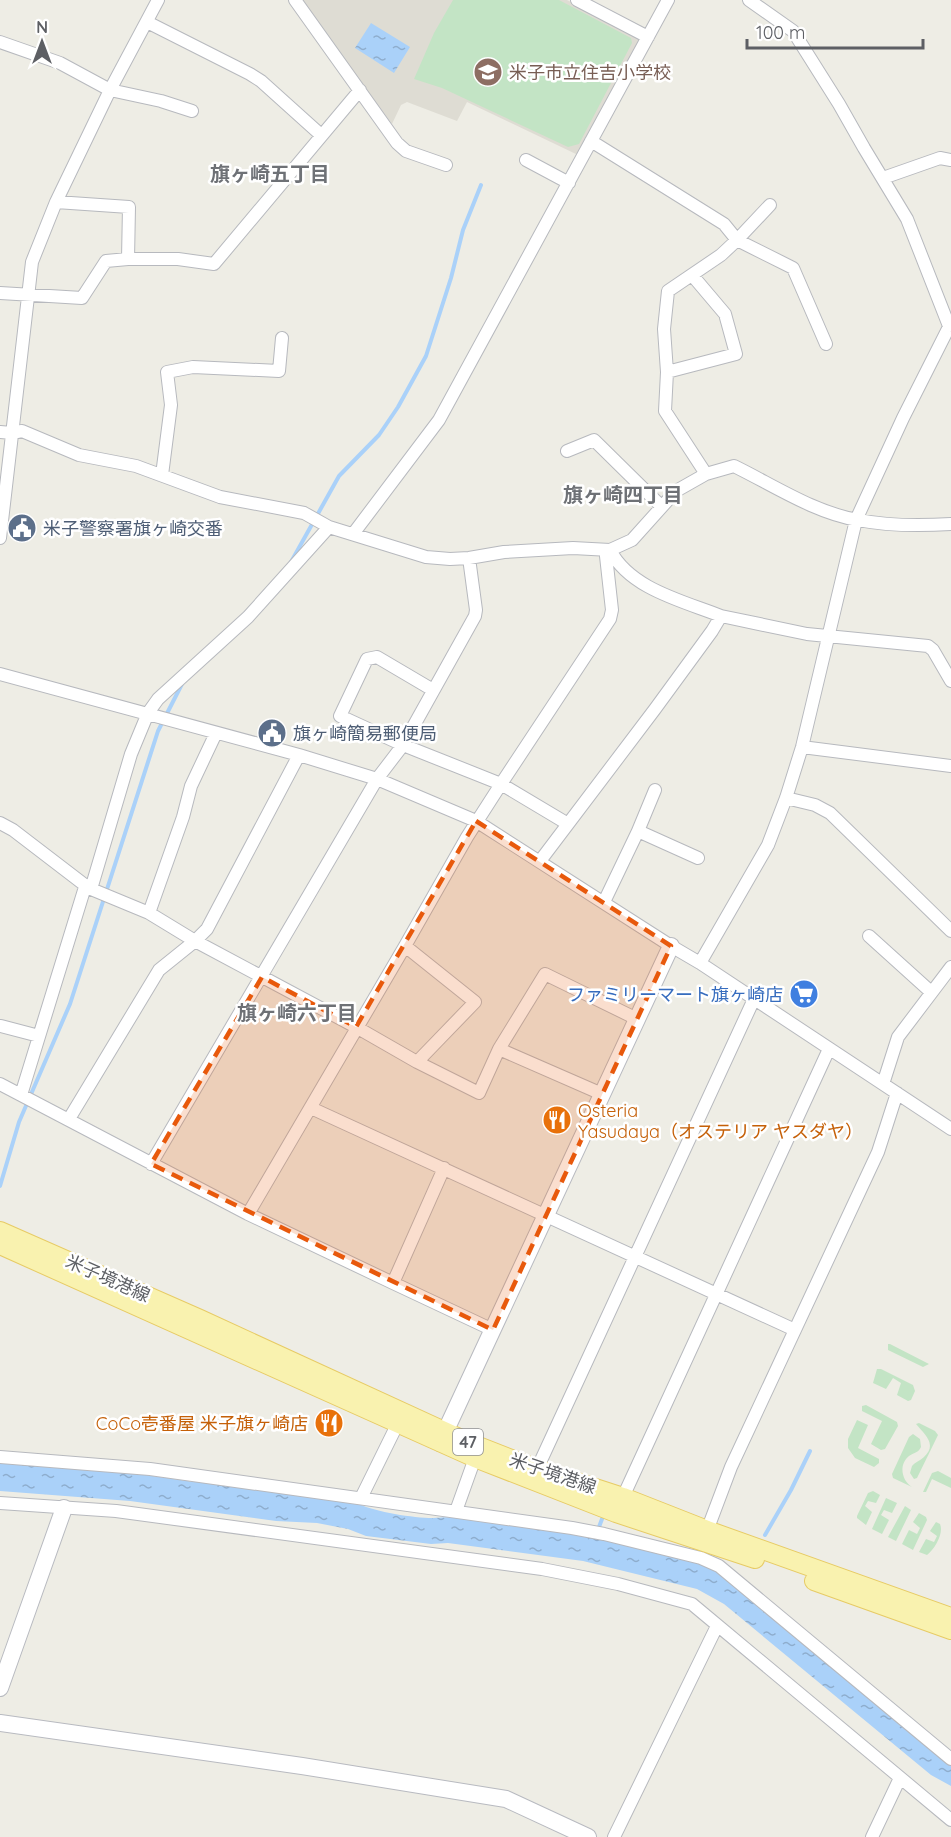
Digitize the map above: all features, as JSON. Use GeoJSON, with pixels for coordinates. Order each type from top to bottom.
{"type":"FeatureCollection","features":[{"type":"Feature","properties":{"kind":"main road","name":"米子境港線"},"geometry":{"type":"LineString","coordinates":[[0,1231],[443,1437],[475,1458],[616,1513],[705,1537],[951,1617]]}},
{"type":"Feature","properties":{"kind":"main road","name":"米子境港線"},"geometry":{"type":"LineString","coordinates":[[0,1245],[397,1425],[468,1442],[537,1469],[623,1497],[743,1555],[951,1630]]}},
{"type":"Feature","properties":{"kind":"street"},"geometry":{"type":"LineString","coordinates":[[0,538],[6,432],[17,404],[32,262],[56,202],[158,0]]}},
{"type":"Feature","properties":{"kind":"street"},"geometry":{"type":"LineString","coordinates":[[295,0],[397,143],[406,151],[446,165]]}},
{"type":"Feature","properties":{"kind":"street"},"geometry":{"type":"LineString","coordinates":[[577,0],[648,37]]}},
{"type":"Feature","properties":{"kind":"street"},"geometry":{"type":"LineString","coordinates":[[353,534],[440,420],[668,0]]}},
{"type":"Feature","properties":{"kind":"street"},"geometry":{"type":"LineString","coordinates":[[700,963],[768,844],[802,747],[856,520],[903,418],[949,332],[907,219],[840,104],[793,31],[748,0]]}},
{"type":"Feature","properties":{"kind":"street"},"geometry":{"type":"LineString","coordinates":[[147,22],[261,81],[321,135]]}},
{"type":"Feature","properties":{"kind":"street"},"geometry":{"type":"LineString","coordinates":[[0,42],[60,63],[111,90],[192,111]]}},
{"type":"Feature","properties":{"kind":"street"},"geometry":{"type":"LineString","coordinates":[[0,293],[82,298],[106,261],[178,259],[214,264],[360,90]]}},
{"type":"Feature","properties":{"kind":"street"},"geometry":{"type":"LineString","coordinates":[[591,141],[724,224],[737,240],[793,268],[826,344]]}},
{"type":"Feature","properties":{"kind":"street"},"geometry":{"type":"LineString","coordinates":[[883,178],[940,158],[951,160]]}},
{"type":"Feature","properties":{"kind":"street"},"geometry":{"type":"LineString","coordinates":[[526,160],[569,183]]}},
{"type":"Feature","properties":{"kind":"street"},"geometry":{"type":"LineString","coordinates":[[56,202],[129,207],[128,259]]}},
{"type":"Feature","properties":{"kind":"street"},"geometry":{"type":"LineString","coordinates":[[705,474],[665,411],[667,372],[663,329],[668,291],[721,255],[770,206]]}},
{"type":"Feature","properties":{"kind":"street"},"geometry":{"type":"LineString","coordinates":[[667,372],[736,354],[725,314],[692,274]]}},
{"type":"Feature","properties":{"kind":"street"},"geometry":{"type":"LineString","coordinates":[[162,475],[171,405],[168,372],[193,367],[279,370],[282,338]]}},
{"type":"Feature","properties":{"kind":"street"},"geometry":{"type":"LineString","coordinates":[[6,432],[22,431],[79,455],[136,466],[220,497],[304,513],[329,527],[426,557],[469,558],[504,552],[610,550],[632,540],[676,491],[705,474],[734,466],[807,502],[856,520],[900,526],[951,524]]}},
{"type":"Feature","properties":{"kind":"street"},"geometry":{"type":"LineString","coordinates":[[567,451],[594,440],[661,506]]}},
{"type":"Feature","properties":{"kind":"street"},"geometry":{"type":"LineString","coordinates":[[21,1095],[131,754],[148,713],[158,699],[248,617],[329,527]]}},
{"type":"Feature","properties":{"kind":"street"},"geometry":{"type":"LineString","coordinates":[[610,550],[615,560],[632,576],[656,590],[720,616],[829,637],[928,646],[933,650],[951,681]]}},
{"type":"Feature","properties":{"kind":"street"},"geometry":{"type":"LineString","coordinates":[[248,1214],[476,821],[610,619],[612,610],[606,556],[610,550]]}},
{"type":"Feature","properties":{"kind":"street"},"geometry":{"type":"LineString","coordinates":[[151,1164],[377,779],[403,745],[475,616],[469,558]]}},
{"type":"Feature","properties":{"kind":"street"},"geometry":{"type":"LineString","coordinates":[[540,861],[668,692],[712,631],[720,616]]}},
{"type":"Feature","properties":{"kind":"street"},"geometry":{"type":"LineString","coordinates":[[433,690],[376,657],[367,659],[340,716],[403,745],[501,784],[568,824]]}},
{"type":"Feature","properties":{"kind":"street"},"geometry":{"type":"LineString","coordinates":[[0,674],[299,755],[377,779],[476,821],[700,963],[951,1129]]}},
{"type":"Feature","properties":{"kind":"street"},"geometry":{"type":"LineString","coordinates":[[149,913],[183,817],[191,786],[216,733]]}},
{"type":"Feature","properties":{"kind":"street"},"geometry":{"type":"LineString","coordinates":[[802,747],[951,766]]}},
{"type":"Feature","properties":{"kind":"street"},"geometry":{"type":"LineString","coordinates":[[69,1119],[159,970],[207,929],[299,755]]}},
{"type":"Feature","properties":{"kind":"street"},"geometry":{"type":"LineString","coordinates":[[604,902],[655,790]]}},
{"type":"Feature","properties":{"kind":"street"},"geometry":{"type":"LineString","coordinates":[[786,798],[815,805],[830,813],[951,931]]}},
{"type":"Feature","properties":{"kind":"street"},"geometry":{"type":"LineString","coordinates":[[0,823],[13,830],[88,888],[149,913],[195,941],[417,1062],[479,1092],[499,1049],[545,974],[637,1018]]}},
{"type":"Feature","properties":{"kind":"street"},"geometry":{"type":"LineString","coordinates":[[638,831],[698,858]]}},
{"type":"Feature","properties":{"kind":"street"},"geometry":{"type":"LineString","coordinates":[[869,936],[931,992]]}},
{"type":"Feature","properties":{"kind":"street"},"geometry":{"type":"LineString","coordinates":[[405,946],[475,1002],[417,1062]]}},
{"type":"Feature","properties":{"kind":"street"},"geometry":{"type":"LineString","coordinates":[[443,1437],[671,946]]}},
{"type":"Feature","properties":{"kind":"street"},"geometry":{"type":"LineString","coordinates":[[883,1084],[898,1036],[951,967]]}},
{"type":"Feature","properties":{"kind":"street"},"geometry":{"type":"LineString","coordinates":[[537,1469],[754,999]]}},
{"type":"Feature","properties":{"kind":"street"},"geometry":{"type":"LineString","coordinates":[[0,1027],[39,1036]]}},
{"type":"Feature","properties":{"kind":"street"},"geometry":{"type":"LineString","coordinates":[[499,1049],[602,1094]]}},
{"type":"Feature","properties":{"kind":"street"},"geometry":{"type":"LineString","coordinates":[[623,1497],[829,1049]]}},
{"type":"Feature","properties":{"kind":"street"},"geometry":{"type":"LineString","coordinates":[[0,1084],[248,1214],[493,1330]]}},
{"type":"Feature","properties":{"kind":"street"},"geometry":{"type":"LineString","coordinates":[[705,1537],[731,1467],[878,1152],[897,1093]]}},
{"type":"Feature","properties":{"kind":"street"},"geometry":{"type":"LineString","coordinates":[[311,1108],[795,1330]]}},
{"type":"Feature","properties":{"kind":"street"},"geometry":{"type":"LineString","coordinates":[[393,1283],[444,1168]]}},
{"type":"Feature","properties":{"kind":"street"},"geometry":{"type":"LineString","coordinates":[[361,1498],[397,1425]]}},
{"type":"Feature","properties":{"kind":"street"},"geometry":{"type":"LineString","coordinates":[[0,1457],[139,1468],[456,1511],[604,1534],[712,1562],[951,1759]]}},
{"type":"Feature","properties":{"kind":"street"},"geometry":{"type":"LineString","coordinates":[[456,1511],[475,1458]]}},
{"type":"Feature","properties":{"kind":"street"},"geometry":{"type":"LineString","coordinates":[[0,1503],[116,1512],[542,1569],[618,1584],[692,1604],[951,1820]]}},
{"type":"Feature","properties":{"kind":"street"},"geometry":{"type":"LineString","coordinates":[[0,1688],[64,1508]]}},
{"type":"Feature","properties":{"kind":"street"},"geometry":{"type":"LineString","coordinates":[[614,1837],[717,1626]]}},
{"type":"Feature","properties":{"kind":"street"},"geometry":{"type":"LineString","coordinates":[[0,1723],[506,1799],[588,1837]]}},
{"type":"Feature","properties":{"kind":"street"},"geometry":{"type":"LineString","coordinates":[[872,1837],[900,1778]]}},
{"type":"Feature","properties":{"kind":"highlighted area"},"geometry":{"type":"Polygon","coordinates":[[[476,821],[671,946],[493,1330],[151,1164],[262,977],[356,1027],[476,821]]]}},
{"type":"Feature","properties":{"kind":"shaded area","name":"米子市立住吉小学校"},"geometry":{"type":"Polygon","coordinates":[[[300,0],[567,0],[638,37],[638,42],[578,155],[467,102],[457,121],[407,102],[401,105],[392,124],[300,0]]]}},
{"type":"Feature","properties":{"kind":"green space","name":"米子市立住吉小学校"},"geometry":{"type":"Polygon","coordinates":[[[453,0],[559,0],[631,38],[632,43],[579,144],[568,147],[442,88],[414,79],[434,33],[453,0]]]}},
{"type":"Feature","properties":{"kind":"green space"},"geometry":{"type":"Polygon","coordinates":[[[888,1344],[929,1364],[923,1367],[888,1350],[888,1344]]]}},
{"type":"Feature","properties":{"kind":"green space"},"geometry":{"type":"Polygon","coordinates":[[[877,1369],[913,1385],[915,1391],[911,1400],[908,1401],[897,1395],[901,1383],[893,1378],[886,1389],[873,1383],[877,1369]]]}},
{"type":"Feature","properties":{"kind":"green space"},"geometry":{"type":"Polygon","coordinates":[[[866,1405],[897,1422],[898,1426],[885,1449],[881,1450],[871,1444],[882,1421],[862,1411],[862,1406],[866,1405]]]}},
{"type":"Feature","properties":{"kind":"green space"},"geometry":{"type":"Polygon","coordinates":[[[857,1420],[868,1425],[858,1448],[879,1459],[879,1463],[874,1467],[855,1458],[848,1448],[848,1439],[857,1420]]]}},
{"type":"Feature","properties":{"kind":"green space"},"geometry":{"type":"Polygon","coordinates":[[[919,1423],[938,1435],[917,1478],[914,1479],[910,1473],[912,1466],[924,1457],[930,1448],[926,1435],[916,1424],[919,1423]]]}},
{"type":"Feature","properties":{"kind":"green space"},"geometry":{"type":"Polygon","coordinates":[[[913,1434],[920,1439],[921,1447],[909,1456],[902,1468],[906,1481],[912,1487],[893,1478],[892,1474],[909,1437],[913,1434]]]}},
{"type":"Feature","properties":{"kind":"green space"},"geometry":{"type":"Polygon","coordinates":[[[938,1471],[951,1478],[951,1488],[932,1479],[926,1492],[923,1492],[932,1473],[938,1471]]]}},
{"type":"Feature","properties":{"kind":"green space"},"geometry":{"type":"Polygon","coordinates":[[[873,1491],[880,1495],[876,1503],[868,1501],[865,1506],[872,1512],[866,1525],[857,1516],[868,1493],[873,1491]]]}},
{"type":"Feature","properties":{"kind":"green space"},"geometry":{"type":"Polygon","coordinates":[[[886,1498],[897,1503],[892,1513],[884,1510],[881,1515],[889,1520],[882,1534],[872,1529],[886,1498]]]}},
{"type":"Feature","properties":{"kind":"green space"},"geometry":{"type":"Polygon","coordinates":[[[905,1506],[911,1510],[896,1541],[888,1537],[905,1506]]]}},
{"type":"Feature","properties":{"kind":"green space"},"geometry":{"type":"Polygon","coordinates":[[[919,1513],[927,1520],[913,1550],[902,1544],[909,1530],[917,1534],[920,1528],[913,1522],[919,1513]]]}},
{"type":"Feature","properties":{"kind":"green space"},"geometry":{"type":"Polygon","coordinates":[[[936,1522],[941,1528],[936,1545],[927,1555],[919,1552],[926,1539],[934,1542],[937,1536],[930,1531],[936,1522]]]}},
{"type":"Feature","properties":{"kind":"water"},"geometry":{"type":"Polygon","coordinates":[[[371,23],[410,47],[394,73],[355,48],[371,23]]]}},
{"type":"Feature","properties":{"kind":"water"},"geometry":{"type":"Polygon","coordinates":[[[0,1463],[146,1472],[146,1475],[194,1482],[195,1479],[198,1482],[359,1504],[405,1516],[460,1519],[462,1516],[466,1519],[592,1537],[699,1563],[712,1568],[733,1586],[738,1587],[737,1589],[951,1766],[951,1786],[931,1775],[724,1604],[697,1589],[583,1561],[448,1543],[431,1544],[366,1536],[348,1529],[317,1523],[276,1521],[130,1501],[0,1491],[0,1463]]]}},
{"type":"Feature","properties":{"kind":"waterway"},"geometry":{"type":"LineString","coordinates":[[291,562],[339,476],[379,435],[398,407],[426,356],[451,278],[463,230],[481,185]]}},
{"type":"Feature","properties":{"kind":"waterway"},"geometry":{"type":"LineString","coordinates":[[0,1186],[19,1122],[70,1004],[158,731],[183,682]]}},
{"type":"Feature","properties":{"kind":"waterway"},"geometry":{"type":"LineString","coordinates":[[765,1535],[810,1451]]}},
{"type":"Feature","properties":{"kind":"waterway"},"geometry":{"type":"LineString","coordinates":[[599,1527],[602,1519]]}},
{"type":"Feature","properties":{"kind":"place","name":"米子市立住吉小学校"},"geometry":{"type":"Point","coordinates":[488,72]}},
{"type":"Feature","properties":{"kind":"place","name":"米子警察署旗ヶ崎交番"},"geometry":{"type":"Point","coordinates":[22,528]}},
{"type":"Feature","properties":{"kind":"place","name":"旗ヶ崎簡易郵便局"},"geometry":{"type":"Point","coordinates":[272,733]}},
{"type":"Feature","properties":{"kind":"place","name":"ファミリーマート旗ヶ崎店"},"geometry":{"type":"Point","coordinates":[804,994]}},
{"type":"Feature","properties":{"kind":"place","name":"Osteria Yasudaya（オステリア ヤスダヤ）"},"geometry":{"type":"Point","coordinates":[557,1120]}},
{"type":"Feature","properties":{"kind":"place","name":"CoCo壱番屋 米子旗ヶ崎店"},"geometry":{"type":"Point","coordinates":[329,1423]}},
{"type":"Feature","properties":{"kind":"district","name":"旗ヶ崎五丁目"},"geometry":{"type":"Point","coordinates":[270,173]}},
{"type":"Feature","properties":{"kind":"district","name":"旗ヶ崎四丁目"},"geometry":{"type":"Point","coordinates":[623,494]}},
{"type":"Feature","properties":{"kind":"district","name":"旗ヶ崎六丁目"},"geometry":{"type":"Point","coordinates":[297,1012]}}]}
